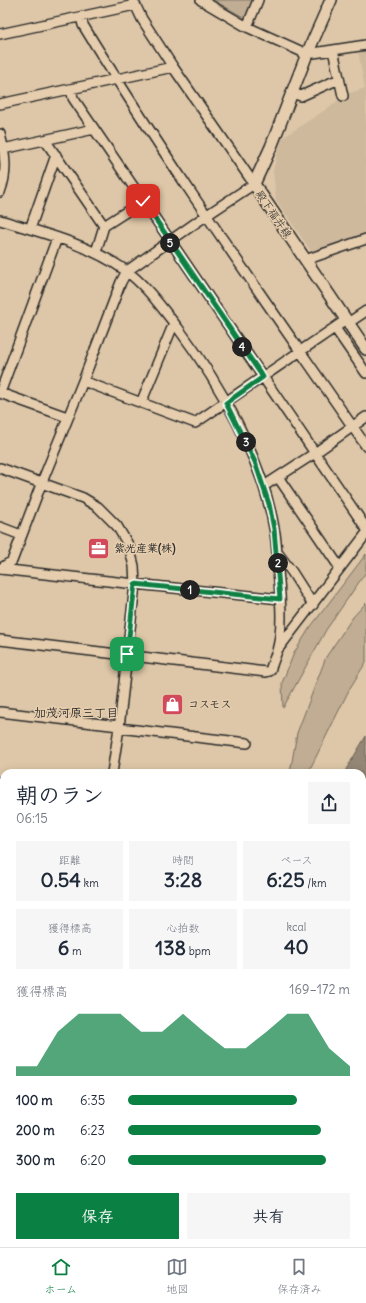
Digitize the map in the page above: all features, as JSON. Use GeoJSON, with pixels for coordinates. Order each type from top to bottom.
{"type":"FeatureCollection","features":[{"type":"Feature","properties":{"kind":"main road","name":"殿下福井線"},"geometry":{"type":"LineString","coordinates":[[333,1],[307,54],[271,147],[254,184],[366,349]]}},
{"type":"Feature","properties":{"kind":"street"},"geometry":{"type":"LineString","coordinates":[[201,0],[247,27],[307,54],[366,45]]}},
{"type":"Feature","properties":{"kind":"street"},"geometry":{"type":"LineString","coordinates":[[247,27],[258,0]]}},
{"type":"Feature","properties":{"kind":"street"},"geometry":{"type":"LineString","coordinates":[[0,34],[81,17],[134,3],[173,67],[254,184],[127,271],[121,282],[83,381],[67,417],[12,561],[0,569]]}},
{"type":"Feature","properties":{"kind":"street"},"geometry":{"type":"LineString","coordinates":[[81,17],[83,25],[116,80],[366,446]]}},
{"type":"Feature","properties":{"kind":"street"},"geometry":{"type":"LineString","coordinates":[[333,50],[343,96]]}},
{"type":"Feature","properties":{"kind":"street"},"geometry":{"type":"LineString","coordinates":[[0,104],[173,67]]}},
{"type":"Feature","properties":{"kind":"street"},"geometry":{"type":"LineString","coordinates":[[292,93],[301,96],[339,79]]}},
{"type":"Feature","properties":{"kind":"street"},"geometry":{"type":"LineString","coordinates":[[71,89],[73,98],[169,241],[366,528]]}},
{"type":"Feature","properties":{"kind":"street"},"geometry":{"type":"LineString","coordinates":[[3,149],[94,129]]}},
{"type":"Feature","properties":{"kind":"street"},"geometry":{"type":"LineString","coordinates":[[0,134],[5,174],[0,192]]}},
{"type":"Feature","properties":{"kind":"street"},"geometry":{"type":"LineString","coordinates":[[45,140],[104,226]]}},
{"type":"Feature","properties":{"kind":"street"},"geometry":{"type":"LineString","coordinates":[[30,229],[56,155]]}},
{"type":"Feature","properties":{"kind":"street"},"geometry":{"type":"LineString","coordinates":[[96,252],[104,226],[143,201]]}},
{"type":"Feature","properties":{"kind":"street"},"geometry":{"type":"LineString","coordinates":[[0,220],[96,252],[127,271],[154,299],[174,323],[188,342],[226,403],[255,462],[264,486],[274,529],[280,599],[279,637],[277,650],[270,671],[266,672],[127,654],[0,640]]}},
{"type":"Feature","properties":{"kind":"street"},"geometry":{"type":"LineString","coordinates":[[57,238],[0,393],[67,417]]}},
{"type":"Feature","properties":{"kind":"street"},"geometry":{"type":"LineString","coordinates":[[305,260],[366,239]]}},
{"type":"Feature","properties":{"kind":"street"},"geometry":{"type":"LineString","coordinates":[[83,381],[195,423],[335,328],[366,311]]}},
{"type":"Feature","properties":{"kind":"street"},"geometry":{"type":"LineString","coordinates":[[141,403],[174,323]]}},
{"type":"Feature","properties":{"kind":"street"},"geometry":{"type":"LineString","coordinates":[[335,328],[366,373]]}},
{"type":"Feature","properties":{"kind":"street"},"geometry":{"type":"LineString","coordinates":[[264,486],[315,453],[366,417]]}},
{"type":"Feature","properties":{"kind":"street"},"geometry":{"type":"LineString","coordinates":[[0,468],[42,482],[94,504],[111,520],[125,538],[132,553],[135,584],[119,727],[113,769]]}},
{"type":"Feature","properties":{"kind":"street"},"geometry":{"type":"LineString","coordinates":[[278,477],[340,568]]}},
{"type":"Feature","properties":{"kind":"street"},"geometry":{"type":"LineString","coordinates":[[0,527],[21,535]]}},
{"type":"Feature","properties":{"kind":"street"},"geometry":{"type":"LineString","coordinates":[[277,650],[366,534]]}},
{"type":"Feature","properties":{"kind":"street"},"geometry":{"type":"LineString","coordinates":[[277,552],[313,605]]}},
{"type":"Feature","properties":{"kind":"street"},"geometry":{"type":"LineString","coordinates":[[0,569],[280,599]]}},
{"type":"Feature","properties":{"kind":"street"},"geometry":{"type":"LineString","coordinates":[[0,712],[247,743]]}},
{"type":"Feature","properties":{"kind":"shaded area"},"geometry":{"type":"Polygon","coordinates":[[[213,0],[253,0],[245,18],[213,0]]]}},
{"type":"Feature","properties":{"kind":"shaded area"},"geometry":{"type":"Polygon","coordinates":[[[366,50],[366,235],[316,252],[311,251],[276,200],[273,171],[281,139],[347,94],[365,88],[358,51],[366,50]]]}},
{"type":"Feature","properties":{"kind":"shaded area"},"geometry":{"type":"Polygon","coordinates":[[[366,554],[366,572],[326,630],[283,708],[282,683],[294,653],[309,629],[366,554]]]}},
{"type":"Feature","properties":{"kind":"shaded area"},"geometry":{"type":"Polygon","coordinates":[[[366,603],[366,662],[350,688],[310,769],[291,769],[297,733],[326,657],[353,617],[366,603]]]}},
{"type":"Feature","properties":{"kind":"shaded area"},"geometry":{"type":"Polygon","coordinates":[[[366,736],[366,769],[346,769],[366,736]]]}},
{"type":"Feature","properties":{"kind":"place","name":"紫光産業(株)"},"geometry":{"type":"Point","coordinates":[99,548]}},
{"type":"Feature","properties":{"kind":"place","name":"コスモス"},"geometry":{"type":"Point","coordinates":[172,704]}},
{"type":"Feature","properties":{"kind":"district","name":"加茂河原三丁目"},"geometry":{"type":"Point","coordinates":[76,713]}},
{"type":"Feature","properties":{"kind":"route"},"geometry":{"type":"LineString","coordinates":[[127,654],[135,584],[280,599],[274,529],[269,504],[255,462],[226,403],[263,377],[143,201]]}}]}
